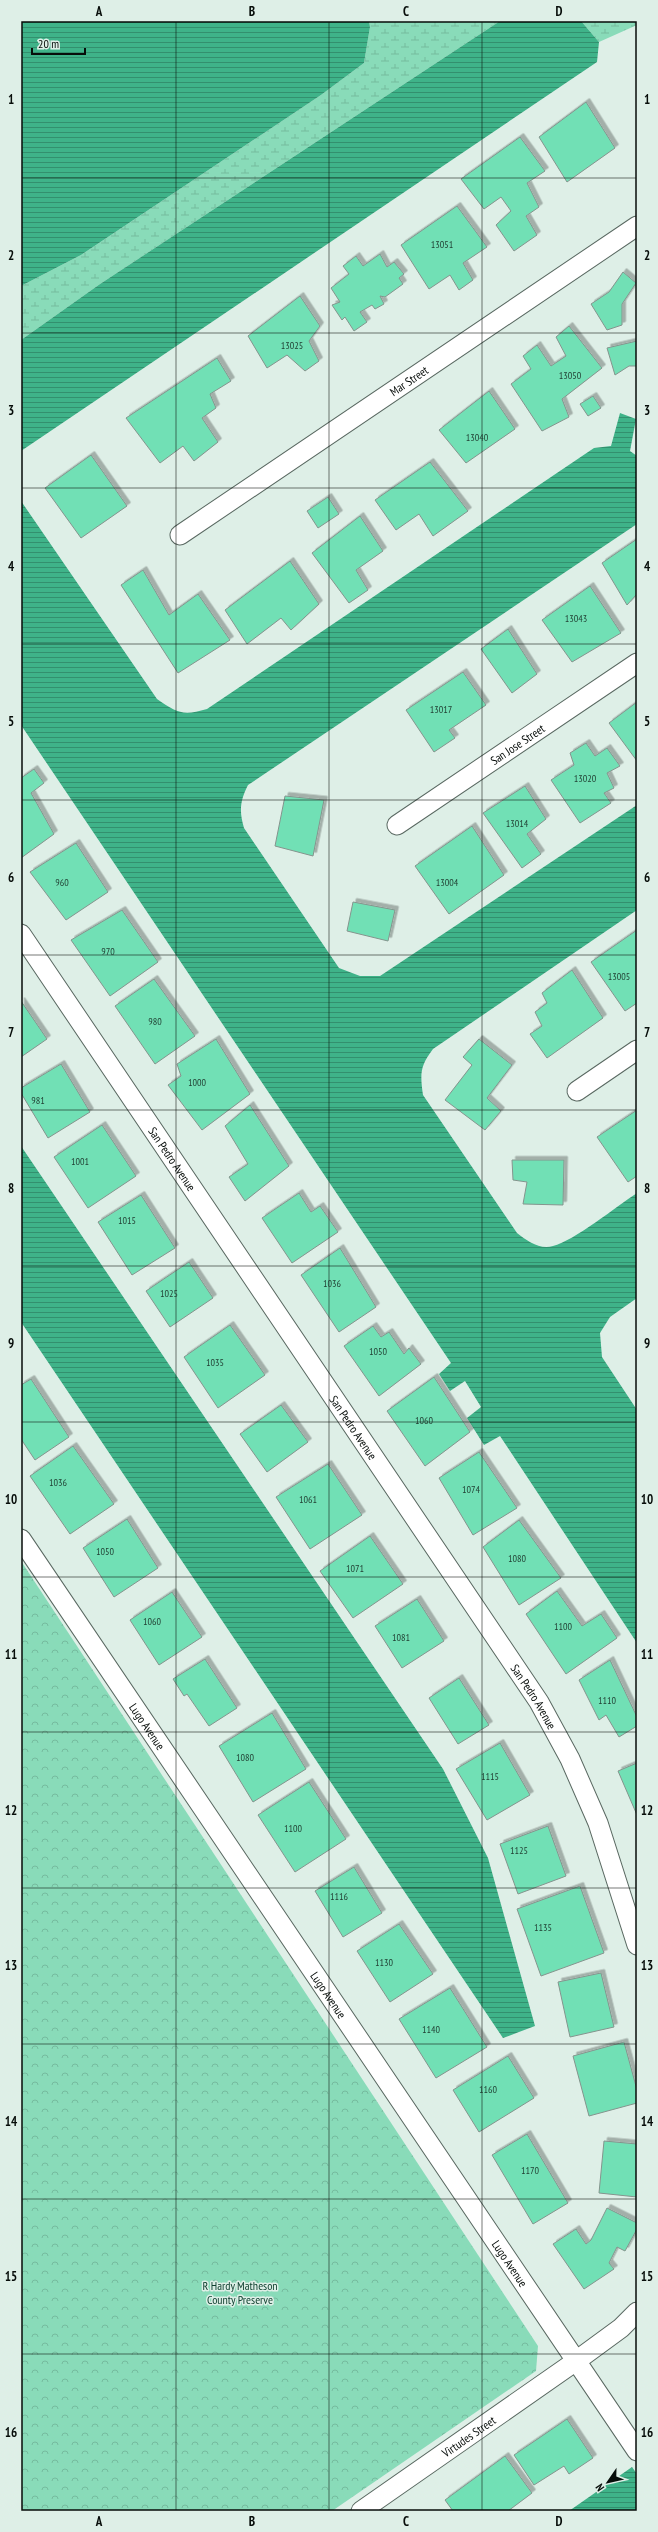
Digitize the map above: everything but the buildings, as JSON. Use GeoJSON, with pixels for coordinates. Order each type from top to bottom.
{"type":"FeatureCollection","features":[{"type":"Feature","properties":{"kind":"street","name":"Mar Street"},"geometry":{"type":"LineString","coordinates":[[180,534],[637,226]]}},
{"type":"Feature","properties":{"kind":"street","name":"San Jose Street"},"geometry":{"type":"LineString","coordinates":[[397,825],[637,663]]}},
{"type":"Feature","properties":{"kind":"street","name":"San Pedro Avenue"},"geometry":{"type":"LineString","coordinates":[[21,934],[539,1702],[570,1759],[598,1823],[637,1945]]}},
{"type":"Feature","properties":{"kind":"street"},"geometry":{"type":"LineString","coordinates":[[577,1090],[637,1050]]}},
{"type":"Feature","properties":{"kind":"street","name":"Lugo Avenue"},"geometry":{"type":"LineString","coordinates":[[21,1539],[637,2450]]}},
{"type":"Feature","properties":{"kind":"street"},"geometry":{"type":"LineString","coordinates":[[576,2361],[621,2328],[637,2312]]}},
{"type":"Feature","properties":{"kind":"street","name":"Virtudes Street"},"geometry":{"type":"LineString","coordinates":[[360,2511],[576,2361]]}},
{"type":"Feature","properties":{"kind":"green space"},"geometry":{"type":"Polygon","coordinates":[[[369,21],[500,21],[100,284],[21,340],[21,286],[81,255],[321,95],[364,63],[370,27],[369,21]]]}},
{"type":"Feature","properties":{"kind":"green space"},"geometry":{"type":"Polygon","coordinates":[[[581,21],[637,21],[637,25],[599,42],[581,21]]]}},
{"type":"Feature","properties":{"kind":"green space","name":"R Hardy Matheson County Preserve"},"geometry":{"type":"Polygon","coordinates":[[[21,1561],[538,2346],[536,2371],[332,2511],[21,2511],[21,1561]]]}},
{"type":"Feature","properties":{"kind":"shaded area"},"geometry":{"type":"Polygon","coordinates":[[[21,21],[369,21],[370,27],[364,63],[321,95],[81,255],[21,286],[21,21]]]}},
{"type":"Feature","properties":{"kind":"shaded area"},"geometry":{"type":"Polygon","coordinates":[[[500,21],[581,21],[599,42],[597,62],[21,451],[21,340],[100,284],[500,21]]]}},
{"type":"Feature","properties":{"kind":"shaded area"},"geometry":{"type":"Polygon","coordinates":[[[620,413],[636,419],[630,451],[637,456],[637,524],[248,785],[243,796],[241,816],[244,828],[339,968],[360,976],[380,976],[637,805],[637,910],[433,1049],[423,1065],[421,1081],[423,1095],[517,1233],[529,1242],[543,1247],[562,1243],[584,1230],[637,1193],[637,1298],[610,1317],[600,1333],[602,1357],[637,1410],[637,1643],[500,1436],[484,1445],[467,1418],[481,1407],[465,1381],[450,1391],[439,1374],[451,1363],[21,725],[21,501],[157,699],[175,710],[186,713],[207,709],[594,448],[611,446],[620,413]]]}},
{"type":"Feature","properties":{"kind":"shaded area"},"geometry":{"type":"Polygon","coordinates":[[[21,1146],[443,1769],[488,1858],[535,2026],[503,2038],[21,1322],[21,1146]]]}},
{"type":"Feature","properties":{"kind":"shaded area"},"geometry":{"type":"Polygon","coordinates":[[[632,2467],[637,2474],[637,2511],[569,2511],[632,2467]]]}}]}
